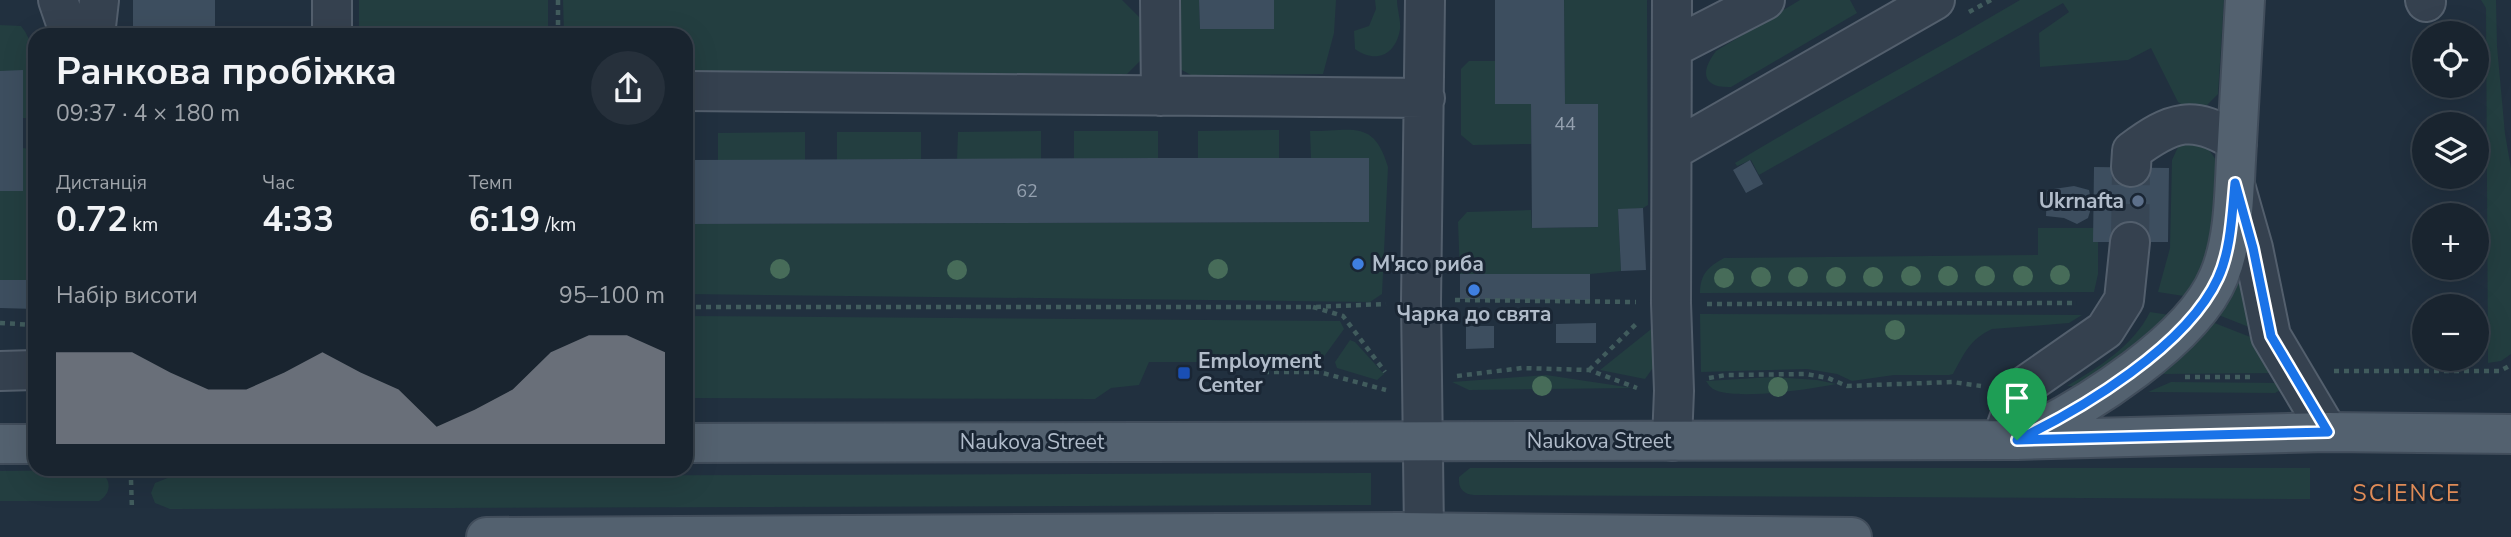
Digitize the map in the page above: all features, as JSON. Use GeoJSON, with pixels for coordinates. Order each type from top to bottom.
{"type":"FeatureCollection","features":[{"type":"Feature","properties":{"kind":"main road"},"geometry":{"type":"LineString","coordinates":[[2009,440],[2071,412],[2112,385],[2161,346],[2197,311],[2210,293],[2223,265],[2235,183],[2245,0]]}},
{"type":"Feature","properties":{"kind":"main road","name":"Naukova Street"},"geometry":{"type":"LineString","coordinates":[[693,443],[2009,440],[2328,432],[2511,434]]}},
{"type":"Feature","properties":{"kind":"main road"},"geometry":{"type":"LineString","coordinates":[[0,444],[28,444]]}},
{"type":"Feature","properties":{"kind":"main road"},"geometry":{"type":"LineString","coordinates":[[486,537],[1424,532],[1480,535],[1852,537]]}},
{"type":"Feature","properties":{"kind":"lane"},"geometry":{"type":"LineString","coordinates":[[58,0],[68,28]]}},
{"type":"Feature","properties":{"kind":"lane"},"geometry":{"type":"LineString","coordinates":[[96,28],[99,0]]}},
{"type":"Feature","properties":{"kind":"lane"},"geometry":{"type":"LineString","coordinates":[[332,0],[332,28]]}},
{"type":"Feature","properties":{"kind":"lane"},"geometry":{"type":"LineString","coordinates":[[1160,0],[1161,96]]}},
{"type":"Feature","properties":{"kind":"lane"},"geometry":{"type":"LineString","coordinates":[[1424,532],[1421,302],[1426,98],[1425,0]]}},
{"type":"Feature","properties":{"kind":"lane"},"geometry":{"type":"LineString","coordinates":[[1672,0],[1672,441]]}},
{"type":"Feature","properties":{"kind":"lane"},"geometry":{"type":"LineString","coordinates":[[1672,48],[1765,0]]}},
{"type":"Feature","properties":{"kind":"lane"},"geometry":{"type":"LineString","coordinates":[[1673,149],[1935,0]]}},
{"type":"Feature","properties":{"kind":"lane"},"geometry":{"type":"LineString","coordinates":[[693,91],[1426,98]]}},
{"type":"Feature","properties":{"kind":"lane"},"geometry":{"type":"LineString","coordinates":[[2131,167],[2132,150],[2159,130],[2191,123],[2217,129],[2237,142]]}},
{"type":"Feature","properties":{"kind":"lane"},"geometry":{"type":"LineString","coordinates":[[2235,183],[2253,248],[2271,336],[2308,374],[2328,432]]}},
{"type":"Feature","properties":{"kind":"lane"},"geometry":{"type":"LineString","coordinates":[[2009,440],[2020,390],[2105,330],[2124,300],[2130,242]]}},
{"type":"Feature","properties":{"kind":"lane"},"geometry":{"type":"LineString","coordinates":[[0,370],[28,370]]}},
{"type":"Feature","properties":{"kind":"path"},"geometry":{"type":"LineString","coordinates":[[558,0],[558,28]]}},
{"type":"Feature","properties":{"kind":"path"},"geometry":{"type":"LineString","coordinates":[[1452,300],[1644,302]]}},
{"type":"Feature","properties":{"kind":"path"},"geometry":{"type":"LineString","coordinates":[[1696,304],[2078,303]]}},
{"type":"Feature","properties":{"kind":"path"},"geometry":{"type":"LineString","coordinates":[[693,307],[1313,307],[1397,304]]}},
{"type":"Feature","properties":{"kind":"path"},"geometry":{"type":"LineString","coordinates":[[1313,307],[1343,316],[1388,377]]}},
{"type":"Feature","properties":{"kind":"path"},"geometry":{"type":"LineString","coordinates":[[1589,370],[1638,322]]}},
{"type":"Feature","properties":{"kind":"path"},"geometry":{"type":"LineString","coordinates":[[0,323],[28,325]]}},
{"type":"Feature","properties":{"kind":"path"},"geometry":{"type":"LineString","coordinates":[[2177,377],[2500,371],[2511,365]]}},
{"type":"Feature","properties":{"kind":"path"},"geometry":{"type":"LineString","coordinates":[[1446,377],[1522,368],[1589,370],[1643,390]]}},
{"type":"Feature","properties":{"kind":"path"},"geometry":{"type":"LineString","coordinates":[[1264,372],[1319,372],[1397,393]]}},
{"type":"Feature","properties":{"kind":"path"},"geometry":{"type":"LineString","coordinates":[[1706,379],[1726,375],[1806,374],[1828,378],[1847,386],[1952,382]]}},
{"type":"Feature","properties":{"kind":"path"},"geometry":{"type":"LineString","coordinates":[[131,480],[132,510]]}},
{"type":"Feature","properties":{"kind":"green space"},"geometry":{"type":"Polygon","coordinates":[[[359,0],[548,0],[548,28],[359,28],[359,0]]]}},
{"type":"Feature","properties":{"kind":"green space"},"geometry":{"type":"Polygon","coordinates":[[[563,0],[1122,0],[1140,18],[1141,60],[1127,74],[693,77],[693,28],[564,28],[563,0]]]}},
{"type":"Feature","properties":{"kind":"green space"},"geometry":{"type":"Polygon","coordinates":[[[1174,0],[1199,0],[1200,29],[1273,29],[1274,0],[1336,0],[1334,33],[1323,74],[1191,75],[1180,69],[1174,0]]]}},
{"type":"Feature","properties":{"kind":"green space"},"geometry":{"type":"Polygon","coordinates":[[[1375,0],[1397,0],[1400,26],[1398,38],[1390,51],[1370,56],[1355,49],[1354,31],[1369,26],[1376,9],[1375,0]]]}},
{"type":"Feature","properties":{"kind":"green space"},"geometry":{"type":"Polygon","coordinates":[[[1564,0],[1647,0],[1648,205],[1643,208],[1618,210],[1621,271],[1590,274],[1460,274],[1458,222],[1467,212],[1531,210],[1532,228],[1598,227],[1598,105],[1565,104],[1564,0]]]}},
{"type":"Feature","properties":{"kind":"green space"},"geometry":{"type":"Polygon","coordinates":[[[1800,0],[1850,0],[1857,13],[1731,87],[1721,87],[1709,82],[1706,72],[1716,51],[1800,0]]]}},
{"type":"Feature","properties":{"kind":"green space"},"geometry":{"type":"Polygon","coordinates":[[[2020,0],[2224,0],[2218,94],[2202,110],[2178,102],[2151,48],[2128,60],[2040,67],[2039,33],[2069,12],[2063,3],[1759,175],[1751,160],[1737,166],[1735,163],[1806,121],[2020,0]]]}},
{"type":"Feature","properties":{"kind":"green space"},"geometry":{"type":"Polygon","coordinates":[[[2481,0],[2496,0],[2497,46],[2511,168],[2511,354],[2501,361],[2489,363],[2489,112],[2487,112],[2487,98],[2489,98],[2489,21],[2486,21],[2486,8],[2481,0]]]}},
{"type":"Feature","properties":{"kind":"green space"},"geometry":{"type":"Polygon","coordinates":[[[0,25],[21,26],[28,38],[28,118],[23,118],[23,71],[0,71],[0,25]]]}},
{"type":"Feature","properties":{"kind":"green space"},"geometry":{"type":"Polygon","coordinates":[[[1469,61],[1495,61],[1495,104],[1531,104],[1531,144],[1473,145],[1461,135],[1461,69],[1469,61]]]}},
{"type":"Feature","properties":{"kind":"green space"},"geometry":{"type":"Polygon","coordinates":[[[1279,130],[1279,158],[1198,159],[1198,131],[1279,130]]]}},
{"type":"Feature","properties":{"kind":"green space"},"geometry":{"type":"Polygon","coordinates":[[[1041,131],[1041,159],[957,160],[958,132],[1041,131]]]}},
{"type":"Feature","properties":{"kind":"green space"},"geometry":{"type":"Polygon","coordinates":[[[1074,131],[1158,131],[1158,158],[1074,159],[1074,131]]]}},
{"type":"Feature","properties":{"kind":"green space"},"geometry":{"type":"Polygon","coordinates":[[[1310,131],[1360,131],[1376,141],[1382,152],[1388,167],[1382,294],[1370,302],[693,294],[693,224],[1369,222],[1369,158],[1311,158],[1310,131]]]}},
{"type":"Feature","properties":{"kind":"green space"},"geometry":{"type":"Polygon","coordinates":[[[805,132],[805,160],[718,160],[718,133],[805,132]]]}},
{"type":"Feature","properties":{"kind":"green space"},"geometry":{"type":"Polygon","coordinates":[[[837,132],[921,132],[921,159],[837,160],[837,132]]]}},
{"type":"Feature","properties":{"kind":"green space"},"geometry":{"type":"Polygon","coordinates":[[[2193,143],[2207,147],[2216,160],[2211,232],[2202,272],[2190,297],[2158,292],[2170,248],[2172,160],[2178,147],[2193,143]]]}},
{"type":"Feature","properties":{"kind":"green space"},"geometry":{"type":"Polygon","coordinates":[[[23,148],[28,149],[28,280],[0,280],[0,191],[23,148]]]}},
{"type":"Feature","properties":{"kind":"green space"},"geometry":{"type":"Polygon","coordinates":[[[2038,228],[2098,228],[2098,274],[2094,292],[1700,293],[1706,272],[1724,258],[2038,255],[2038,228]]]}},
{"type":"Feature","properties":{"kind":"green space"},"geometry":{"type":"Polygon","coordinates":[[[2235,271],[2246,271],[2254,329],[2216,314],[2235,271]]]}},
{"type":"Feature","properties":{"kind":"green space"},"geometry":{"type":"Polygon","coordinates":[[[2150,312],[2176,316],[2156,334],[2076,386],[2067,386],[2125,345],[2150,312]]]}},
{"type":"Feature","properties":{"kind":"green space"},"geometry":{"type":"Polygon","coordinates":[[[1700,314],[2082,315],[2069,323],[1992,329],[1973,342],[1953,374],[1894,375],[1852,381],[1837,374],[1807,369],[1701,372],[1700,314]]]}},
{"type":"Feature","properties":{"kind":"green space"},"geometry":{"type":"Polygon","coordinates":[[[693,316],[1340,321],[1344,329],[1320,362],[1149,362],[1139,385],[1111,388],[1095,399],[693,398],[693,316]]]}},
{"type":"Feature","properties":{"kind":"green space"},"geometry":{"type":"Polygon","coordinates":[[[2212,322],[2258,340],[2278,373],[2164,374],[2163,369],[2212,322]]]}},
{"type":"Feature","properties":{"kind":"green space"},"geometry":{"type":"Polygon","coordinates":[[[1655,326],[1655,365],[1645,379],[1600,370],[1655,326]]]}},
{"type":"Feature","properties":{"kind":"green space"},"geometry":{"type":"Polygon","coordinates":[[[1350,340],[1355,342],[1384,374],[1377,380],[1337,368],[1335,362],[1350,340]]]}},
{"type":"Feature","properties":{"kind":"green space"},"geometry":{"type":"Polygon","coordinates":[[[1546,375],[1633,388],[1469,390],[1452,382],[1546,375]]]}},
{"type":"Feature","properties":{"kind":"green space"},"geometry":{"type":"Polygon","coordinates":[[[1773,377],[1836,384],[1773,393],[1738,394],[1713,389],[1706,381],[1773,377]]]}},
{"type":"Feature","properties":{"kind":"green space"},"geometry":{"type":"Polygon","coordinates":[[[2171,382],[2283,383],[2284,388],[2275,393],[2148,392],[2171,382]]]}},
{"type":"Feature","properties":{"kind":"green space"},"geometry":{"type":"Polygon","coordinates":[[[1470,468],[2310,468],[2310,499],[1474,495],[1464,492],[1459,484],[1459,477],[1470,468]]]}},
{"type":"Feature","properties":{"kind":"green space"},"geometry":{"type":"Polygon","coordinates":[[[0,471],[28,471],[28,476],[105,476],[108,488],[99,501],[0,501],[0,471]]]}},
{"type":"Feature","properties":{"kind":"green space"},"geometry":{"type":"Polygon","coordinates":[[[1371,473],[1371,505],[170,509],[155,503],[151,493],[155,483],[170,477],[1371,473]]]}},
{"type":"Feature","properties":{"kind":"building"},"geometry":{"type":"Polygon","coordinates":[[[133,0],[215,0],[215,28],[133,28],[133,0]]]}},
{"type":"Feature","properties":{"kind":"building"},"geometry":{"type":"Polygon","coordinates":[[[1199,0],[1274,0],[1274,29],[1200,29],[1199,0]]]}},
{"type":"Feature","properties":{"kind":"building"},"geometry":{"type":"Polygon","coordinates":[[[1495,0],[1564,0],[1565,104],[1598,104],[1598,227],[1532,228],[1531,104],[1495,104],[1495,0]]]}},
{"type":"Feature","properties":{"kind":"building"},"geometry":{"type":"Polygon","coordinates":[[[23,70],[23,191],[0,191],[0,71],[23,70]]]}},
{"type":"Feature","properties":{"kind":"building"},"geometry":{"type":"Polygon","coordinates":[[[1369,158],[1369,222],[693,224],[693,160],[1369,158]]]}},
{"type":"Feature","properties":{"kind":"building"},"geometry":{"type":"Polygon","coordinates":[[[1750,160],[1763,184],[1746,193],[1733,170],[1750,160]]]}},
{"type":"Feature","properties":{"kind":"building"},"geometry":{"type":"Polygon","coordinates":[[[2094,167],[2169,168],[2168,242],[2093,242],[2094,167]]]}},
{"type":"Feature","properties":{"kind":"building"},"geometry":{"type":"Polygon","coordinates":[[[2074,186],[2089,190],[2092,205],[2088,218],[2077,224],[2064,218],[2046,216],[2047,190],[2074,186]]]}},
{"type":"Feature","properties":{"kind":"building"},"geometry":{"type":"Polygon","coordinates":[[[1643,208],[1646,270],[1621,271],[1618,209],[1643,208]]]}},
{"type":"Feature","properties":{"kind":"building"},"geometry":{"type":"Polygon","coordinates":[[[1460,274],[1590,274],[1590,300],[1460,299],[1460,274]]]}},
{"type":"Feature","properties":{"kind":"building"},"geometry":{"type":"Polygon","coordinates":[[[0,280],[28,280],[28,309],[0,308],[0,280]]]}},
{"type":"Feature","properties":{"kind":"building"},"geometry":{"type":"Polygon","coordinates":[[[1596,323],[1596,343],[1556,343],[1556,324],[1596,323]]]}},
{"type":"Feature","properties":{"kind":"building"},"geometry":{"type":"Polygon","coordinates":[[[1466,326],[1494,326],[1494,348],[1466,349],[1466,326]]]}},
{"type":"Feature","properties":{"kind":"tunnel"},"geometry":{"type":"LineString","coordinates":[[2130,242],[2131,167]]}},
{"type":"Feature","properties":{"kind":"place","name":"Ukrnafta"},"geometry":{"type":"Point","coordinates":[2138,201]}},
{"type":"Feature","properties":{"kind":"place","name":"М'ясо риба"},"geometry":{"type":"Point","coordinates":[1358,264]}},
{"type":"Feature","properties":{"kind":"place","name":"Чарка до свята"},"geometry":{"type":"Point","coordinates":[1474,290]}},
{"type":"Feature","properties":{"kind":"place","name":"Employment Center"},"geometry":{"type":"Point","coordinates":[1184,373]}},
{"type":"Feature","properties":{"kind":"district","name":"SCIENCE"},"geometry":{"type":"Point","coordinates":[2407,493]}},
{"type":"Feature","properties":{"kind":"route"},"geometry":{"type":"LineString","coordinates":[[2235,183],[2253,248],[2271,336],[2328,432],[2017,440],[2097,396],[2151,355],[2197,311],[2210,293],[2223,265],[2235,183]]}}]}
